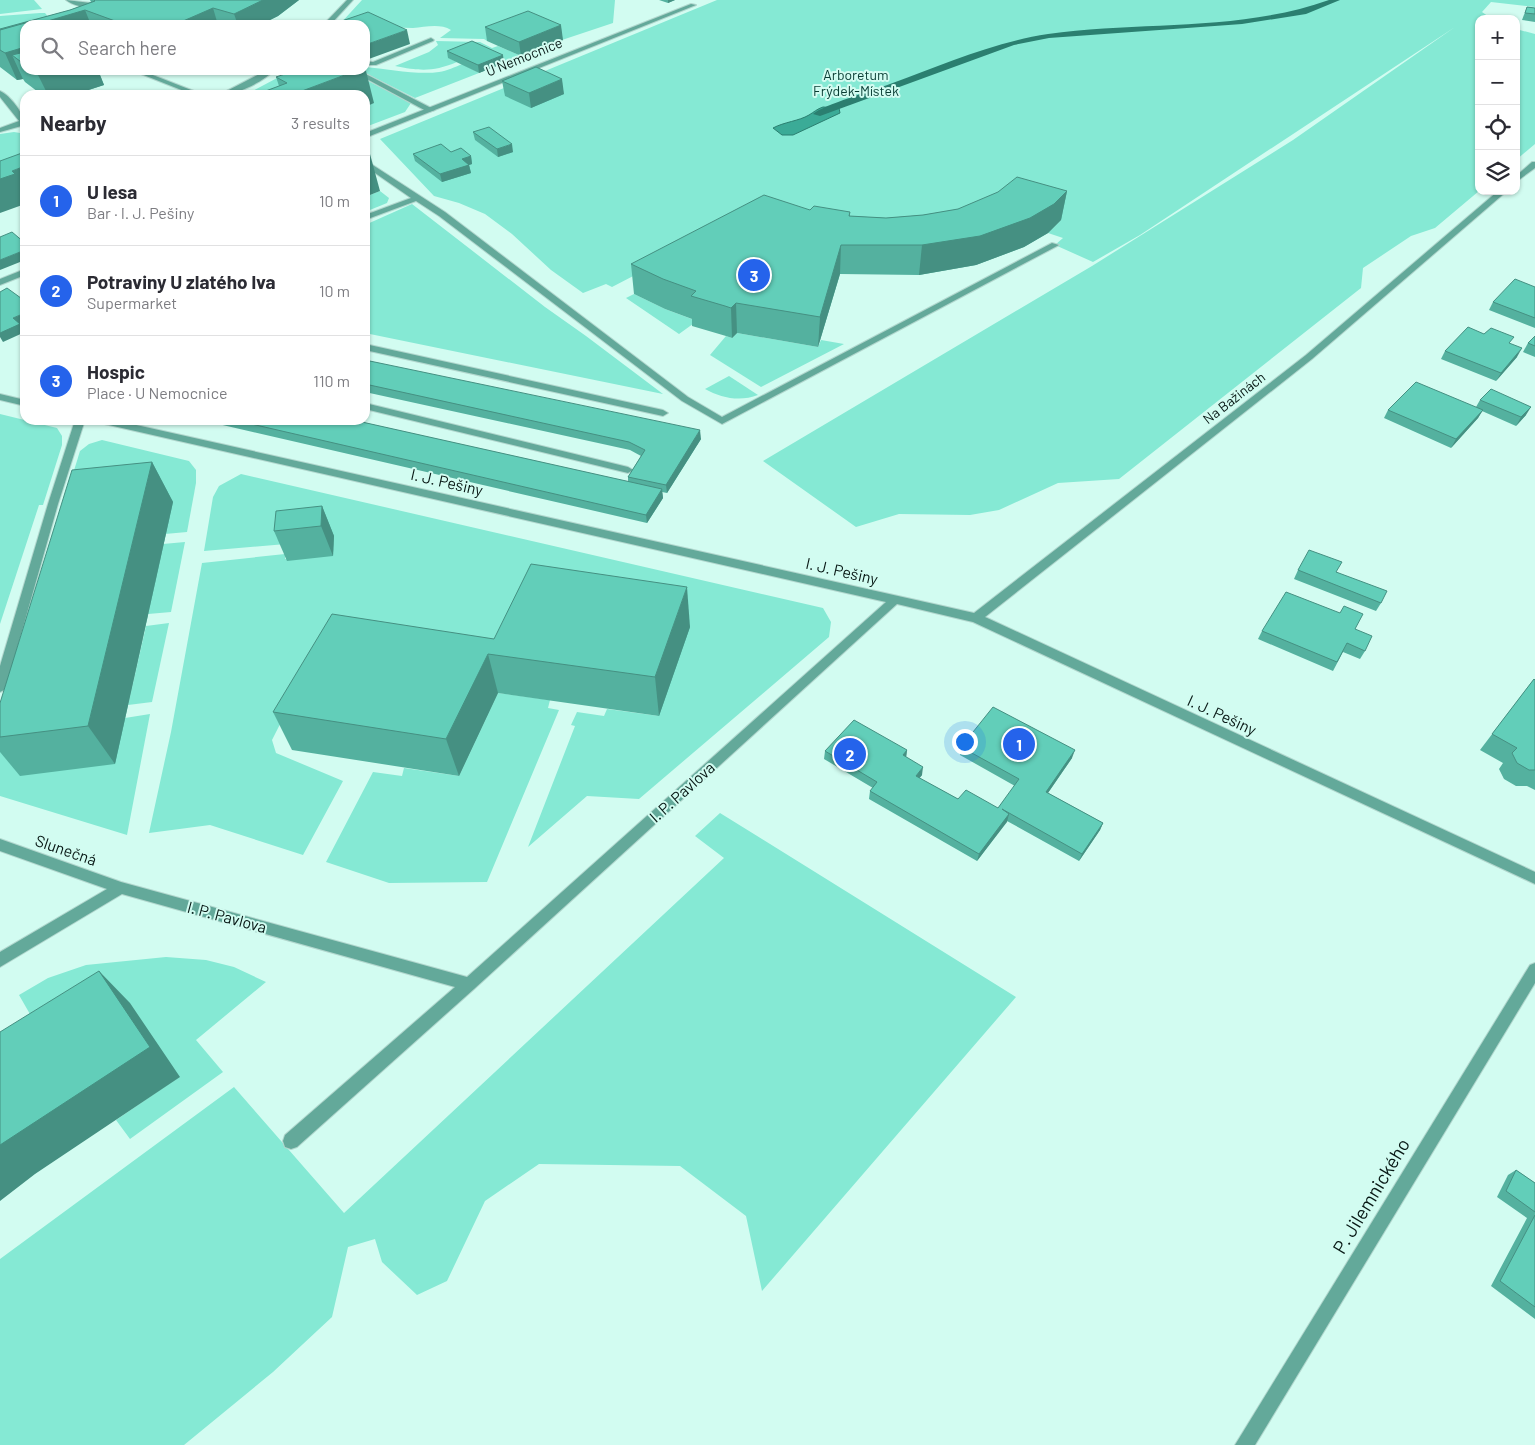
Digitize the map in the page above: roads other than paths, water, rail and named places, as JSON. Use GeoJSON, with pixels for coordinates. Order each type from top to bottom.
{"type":"FeatureCollection","features":[{"type":"Feature","properties":{"kind":"street"},"geometry":{"type":"LineString","coordinates":[[69,0],[74,3],[92,5],[113,0]]}},
{"type":"Feature","properties":{"kind":"street"},"geometry":{"type":"LineString","coordinates":[[331,20],[350,0]]}},
{"type":"Feature","properties":{"kind":"street"},"geometry":{"type":"LineString","coordinates":[[86,10],[92,5]]}},
{"type":"Feature","properties":{"kind":"street","name":"U Nemocnice"},"geometry":{"type":"LineString","coordinates":[[370,134],[693,5]]}},
{"type":"Feature","properties":{"kind":"street"},"geometry":{"type":"LineString","coordinates":[[370,64],[374,64],[431,40]]}},
{"type":"Feature","properties":{"kind":"street"},"geometry":{"type":"LineString","coordinates":[[147,75],[187,90]]}},
{"type":"Feature","properties":{"kind":"street"},"geometry":{"type":"LineString","coordinates":[[234,90],[264,75]]}},
{"type":"Feature","properties":{"kind":"street"},"geometry":{"type":"LineString","coordinates":[[363,75],[431,110]]}},
{"type":"Feature","properties":{"kind":"street"},"geometry":{"type":"LineString","coordinates":[[0,92],[20,120]]}},
{"type":"Feature","properties":{"kind":"street"},"geometry":{"type":"LineString","coordinates":[[0,130],[20,124]]}},
{"type":"Feature","properties":{"kind":"street"},"geometry":{"type":"LineString","coordinates":[[1520,177],[1535,164]]}},
{"type":"Feature","properties":{"kind":"street"},"geometry":{"type":"LineString","coordinates":[[370,165],[442,214],[685,400],[722,421],[1054,245]]}},
{"type":"Feature","properties":{"kind":"street","name":"Na Bažinách"},"geometry":{"type":"LineString","coordinates":[[976,618],[1309,357],[1498,195]]}},
{"type":"Feature","properties":{"kind":"street"},"geometry":{"type":"LineString","coordinates":[[370,216],[417,198]]}},
{"type":"Feature","properties":{"kind":"street"},"geometry":{"type":"LineString","coordinates":[[0,282],[20,274]]}},
{"type":"Feature","properties":{"kind":"street"},"geometry":{"type":"LineString","coordinates":[[370,348],[663,413]]}},
{"type":"Feature","properties":{"kind":"street"},"geometry":{"type":"LineString","coordinates":[[0,396],[20,402]]}},
{"type":"Feature","properties":{"kind":"street"},"geometry":{"type":"LineString","coordinates":[[370,407],[628,470]]}},
{"type":"Feature","properties":{"kind":"street"},"geometry":{"type":"LineString","coordinates":[[0,687],[53,504],[78,425]]}},
{"type":"Feature","properties":{"kind":"street","name":"I. J. Pešiny"},"geometry":{"type":"LineString","coordinates":[[122,425],[976,618],[1535,878]]}},
{"type":"Feature","properties":{"kind":"street","name":"I. P. Pavlova"},"geometry":{"type":"LineString","coordinates":[[291,1141],[469,984],[895,600]]}},
{"type":"Feature","properties":{"kind":"street","name":"Slunečná"},"geometry":{"type":"LineString","coordinates":[[0,845],[121,888]]}},
{"type":"Feature","properties":{"kind":"street"},"geometry":{"type":"LineString","coordinates":[[0,960],[121,888]]}},
{"type":"Feature","properties":{"kind":"street","name":"I. P. Pavlova"},"geometry":{"type":"LineString","coordinates":[[121,888],[469,984]]}},
{"type":"Feature","properties":{"kind":"street","name":"P. Jilemnického"},"geometry":{"type":"LineString","coordinates":[[1244,1445],[1535,970]]}},
{"type":"Feature","properties":{"kind":"waterway"},"geometry":{"type":"LineString","coordinates":[[817,114],[1012,43],[1049,36],[1242,22],[1303,12],[1336,0]]}},
{"type":"Feature","properties":{"kind":"place","name":"Hospic"},"geometry":{"type":"Point","coordinates":[754,275]}},
{"type":"Feature","properties":{"kind":"place","name":"U lesa"},"geometry":{"type":"Point","coordinates":[1019,744]}},
{"type":"Feature","properties":{"kind":"place","name":"Potraviny U zlatého lva"},"geometry":{"type":"Point","coordinates":[850,754]}},
{"type":"Feature","properties":{"kind":"park label","name":"Arboretum Frýdek-Místek"},"geometry":{"type":"Point","coordinates":[856,84]}}]}
